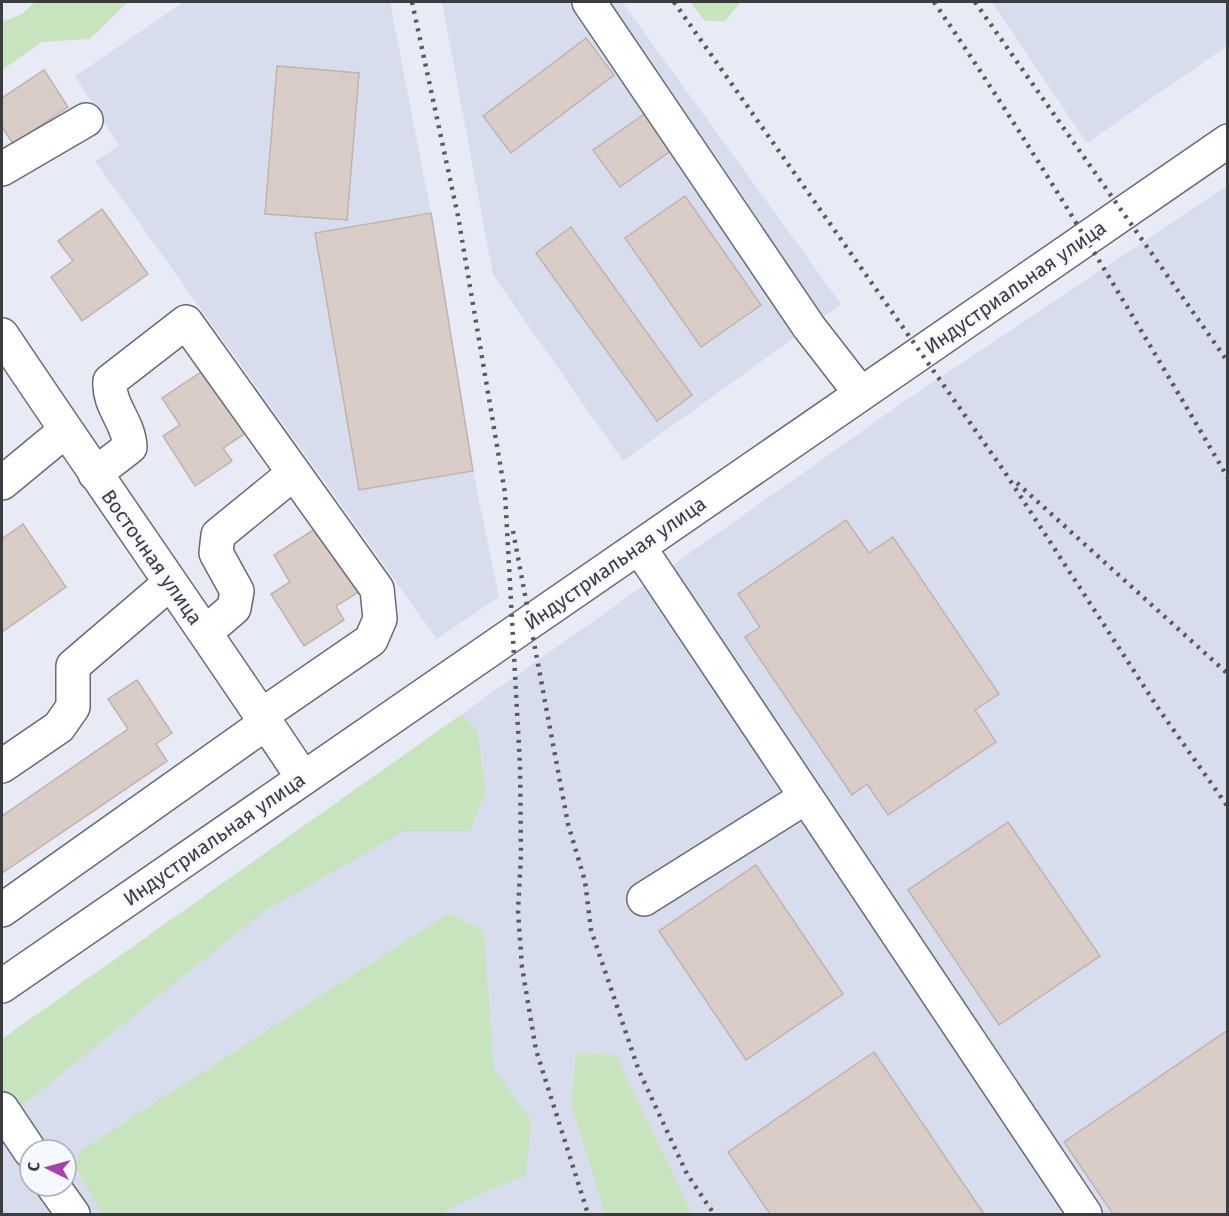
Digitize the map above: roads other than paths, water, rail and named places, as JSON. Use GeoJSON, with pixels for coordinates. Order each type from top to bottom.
{"type":"FeatureCollection","features":[{"type":"Feature","properties":{"kind":"street"},"geometry":{"type":"LineString","coordinates":[[590,2],[809,327],[861,394]]}},
{"type":"Feature","properties":{"kind":"street"},"geometry":{"type":"LineString","coordinates":[[2,169],[86,120]]}},
{"type":"Feature","properties":{"kind":"street","name":"Индустриальная улица"},"geometry":{"type":"LineString","coordinates":[[5,975],[303,778],[1227,141]]}},
{"type":"Feature","properties":{"kind":"street"},"geometry":{"type":"LineString","coordinates":[[2,910],[371,640],[380,620],[377,589],[186,322],[110,381],[109,395],[129,433],[130,447],[94,474]]}},
{"type":"Feature","properties":{"kind":"street","name":"Восточная улица"},"geometry":{"type":"LineString","coordinates":[[2,335],[94,474],[206,632],[303,778]]}},
{"type":"Feature","properties":{"kind":"street"},"geometry":{"type":"LineString","coordinates":[[2,483],[65,431]]}},
{"type":"Feature","properties":{"kind":"street"},"geometry":{"type":"LineString","coordinates":[[206,632],[234,608],[237,591],[216,553],[218,535],[294,473]]}},
{"type":"Feature","properties":{"kind":"street"},"geometry":{"type":"LineString","coordinates":[[639,547],[1085,1215]]}},
{"type":"Feature","properties":{"kind":"street"},"geometry":{"type":"LineString","coordinates":[[2,766],[59,727],[73,706],[73,666],[170,583]]}},
{"type":"Feature","properties":{"kind":"street"},"geometry":{"type":"LineString","coordinates":[[644,899],[806,797]]}},
{"type":"Feature","properties":{"kind":"street"},"geometry":{"type":"LineString","coordinates":[[2,1109],[21,1138]]}},
{"type":"Feature","properties":{"kind":"street"},"geometry":{"type":"LineString","coordinates":[[61,1198],[73,1215]]}},
{"type":"Feature","properties":{"kind":"railway"},"geometry":{"type":"LineString","coordinates":[[412,2],[458,216],[505,493],[520,765],[521,855],[518,911],[522,967],[536,1050],[588,1214]]}},
{"type":"Feature","properties":{"kind":"railway"},"geometry":{"type":"LineString","coordinates":[[674,2],[1004,471],[1158,708],[1228,807]]}},
{"type":"Feature","properties":{"kind":"railway"},"geometry":{"type":"LineString","coordinates":[[934,2],[1048,178],[1228,478]]}},
{"type":"Feature","properties":{"kind":"railway"},"geometry":{"type":"LineString","coordinates":[[975,2],[1228,362]]}},
{"type":"Feature","properties":{"kind":"railway"},"geometry":{"type":"LineString","coordinates":[[1017,483],[1228,674]]}},
{"type":"Feature","properties":{"kind":"railway"},"geometry":{"type":"LineString","coordinates":[[513,531],[568,824],[585,881],[591,930],[639,1071],[687,1174],[714,1214]]}}]}
